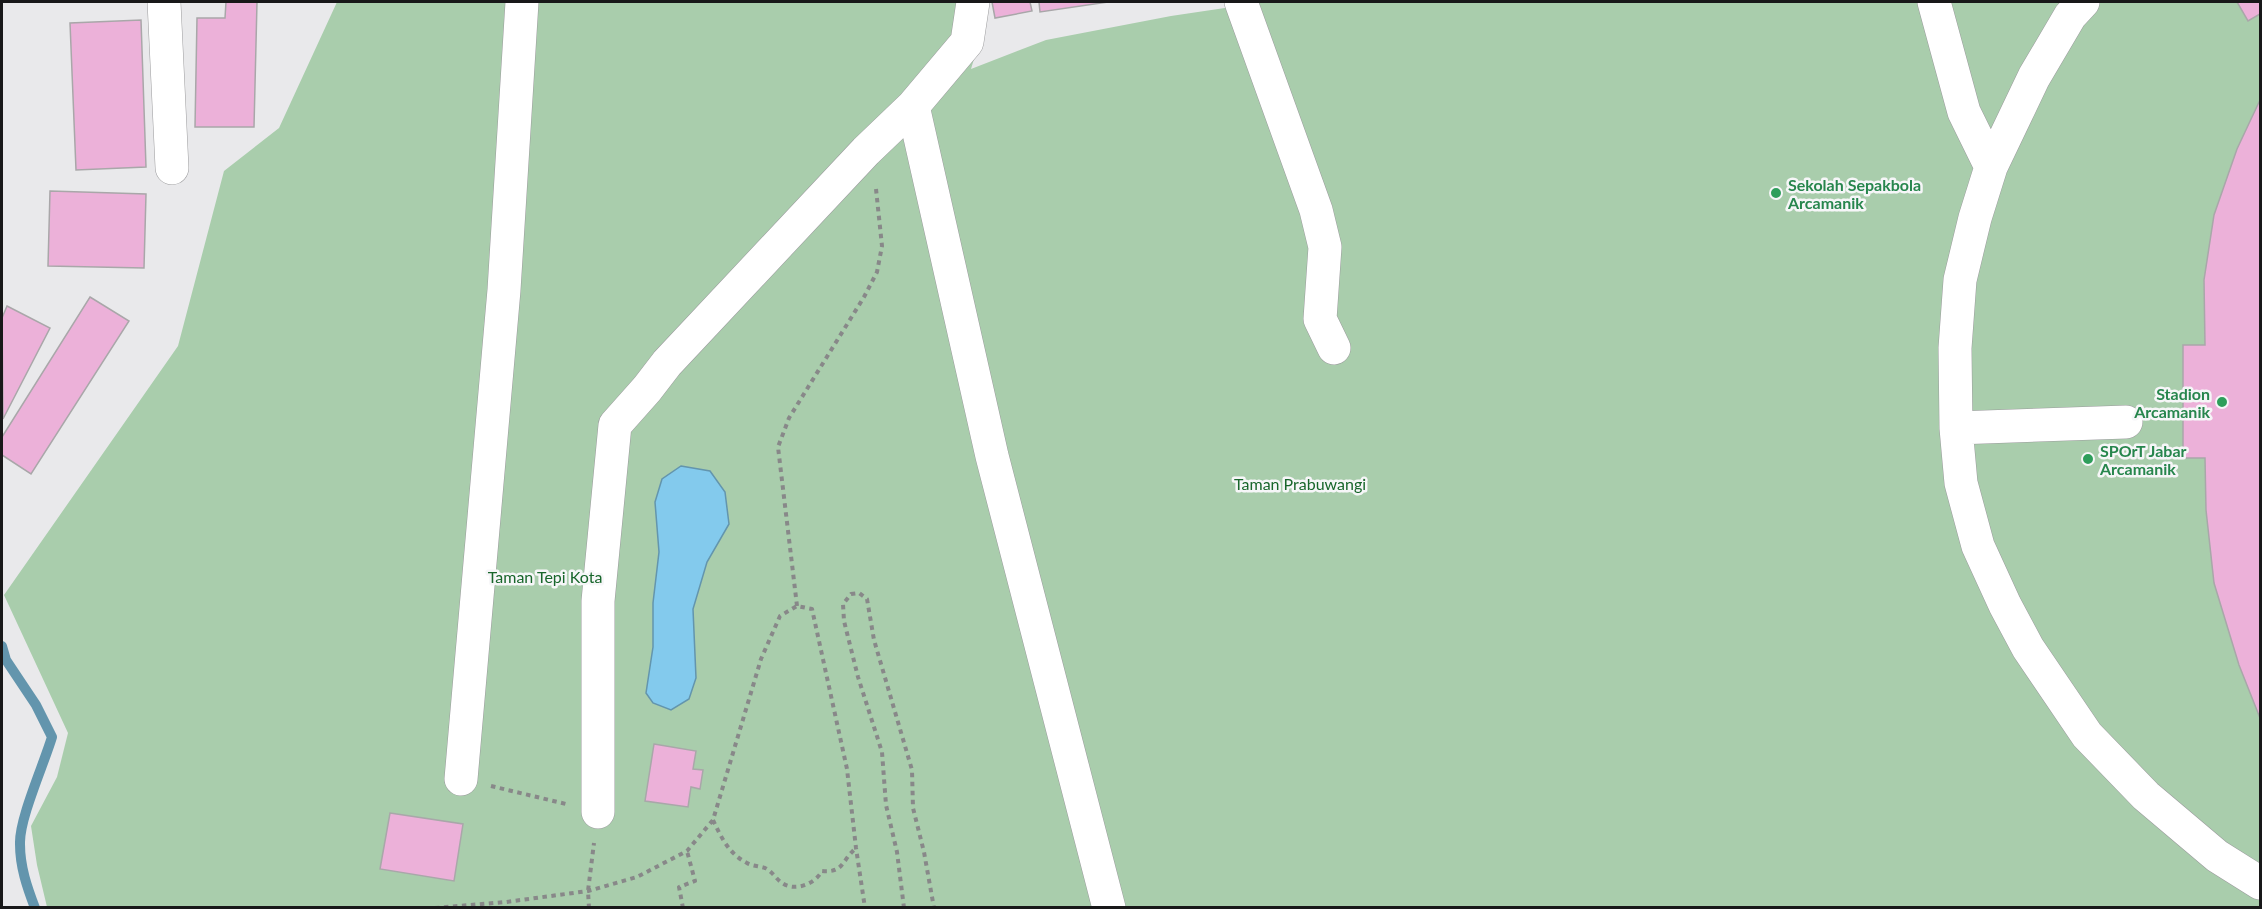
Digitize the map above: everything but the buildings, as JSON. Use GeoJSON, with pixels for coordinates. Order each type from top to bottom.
{"type":"FeatureCollection","features":[{"type":"Feature","properties":{"kind":"lane"},"geometry":{"type":"LineString","coordinates":[[164,2],[172,168]]}},
{"type":"Feature","properties":{"kind":"lane"},"geometry":{"type":"LineString","coordinates":[[461,779],[504,290],[522,2]]}},
{"type":"Feature","properties":{"kind":"lane"},"geometry":{"type":"LineString","coordinates":[[598,812],[598,601],[615,426],[667,363],[866,151],[913,106],[967,42],[973,2]]}},
{"type":"Feature","properties":{"kind":"lane"},"geometry":{"type":"LineString","coordinates":[[1241,2],[1316,210],[1325,247],[1320,319],[1334,348]]}},
{"type":"Feature","properties":{"kind":"lane"},"geometry":{"type":"LineString","coordinates":[[1934,2],[1964,112],[1991,167]]}},
{"type":"Feature","properties":{"kind":"lane"},"geometry":{"type":"LineString","coordinates":[[2084,2],[2070,16],[2034,77],[1991,167],[1975,218],[1960,280],[1954,348],[1956,428],[1961,483],[1978,546],[2005,604],[2028,648],[2087,735],[2146,796],[2217,856],[2260,883]]}},
{"type":"Feature","properties":{"kind":"lane"},"geometry":{"type":"LineString","coordinates":[[913,106],[992,456],[1109,908]]}},
{"type":"Feature","properties":{"kind":"lane"},"geometry":{"type":"LineString","coordinates":[[1956,428],[2126,422]]}},
{"type":"Feature","properties":{"kind":"path"},"geometry":{"type":"LineString","coordinates":[[797,606],[778,447],[789,418],[877,272],[882,246],[880,216],[875,178],[866,151]]}},
{"type":"Feature","properties":{"kind":"path"},"geometry":{"type":"LineString","coordinates":[[904,908],[897,852],[886,805],[882,752],[858,677],[844,621],[843,604],[851,594],[859,593],[867,599],[874,640],[912,770],[913,808],[934,908]]}},
{"type":"Feature","properties":{"kind":"path"},"geometry":{"type":"LineString","coordinates":[[435,908],[506,902],[588,891],[637,877],[687,851],[713,820],[761,659],[780,616],[797,606],[812,609],[847,769],[865,908]]}},
{"type":"Feature","properties":{"kind":"path"},"geometry":{"type":"LineString","coordinates":[[461,779],[598,812],[588,891],[589,908]]}},
{"type":"Feature","properties":{"kind":"path"},"geometry":{"type":"LineString","coordinates":[[713,820],[722,840],[733,854],[747,863],[766,869],[783,884],[791,887],[807,885],[819,878],[822,871],[834,872],[841,867],[847,855],[856,848]]}},
{"type":"Feature","properties":{"kind":"path"},"geometry":{"type":"LineString","coordinates":[[683,908],[679,887],[695,881],[687,851]]}},
{"type":"Feature","properties":{"kind":"green space"},"geometry":{"type":"Polygon","coordinates":[[[337,2],[980,2],[983,29],[971,69],[1046,40],[1171,16],[1265,2],[2260,2],[2260,907],[47,907],[31,826],[57,777],[68,733],[4,595],[178,346],[224,171],[279,128],[337,2]]]}},
{"type":"Feature","properties":{"kind":"water"},"geometry":{"type":"Polygon","coordinates":[[[681,466],[710,471],[725,492],[729,524],[707,562],[693,609],[696,678],[689,699],[671,710],[653,703],[646,693],[653,647],[653,603],[659,552],[655,502],[662,479],[681,466]]]}},
{"type":"Feature","properties":{"kind":"waterway"},"geometry":{"type":"LineString","coordinates":[[2,646],[6,660],[36,705],[52,737],[21,833],[20,852],[23,869],[35,908]]}},
{"type":"Feature","properties":{"kind":"place","name":"Sekolah Sepakbola Arcamanik"},"geometry":{"type":"Point","coordinates":[1776,193]}},
{"type":"Feature","properties":{"kind":"place","name":"Stadion Arcamanik"},"geometry":{"type":"Point","coordinates":[2222,402]}},
{"type":"Feature","properties":{"kind":"place","name":"SPOrT Jabar Arcamanik"},"geometry":{"type":"Point","coordinates":[2088,459]}},
{"type":"Feature","properties":{"kind":"park label","name":"Taman Prabuwangi"},"geometry":{"type":"Point","coordinates":[1300,483]}},
{"type":"Feature","properties":{"kind":"park label","name":"Taman Tepi Kota"},"geometry":{"type":"Point","coordinates":[545,576]}}]}
